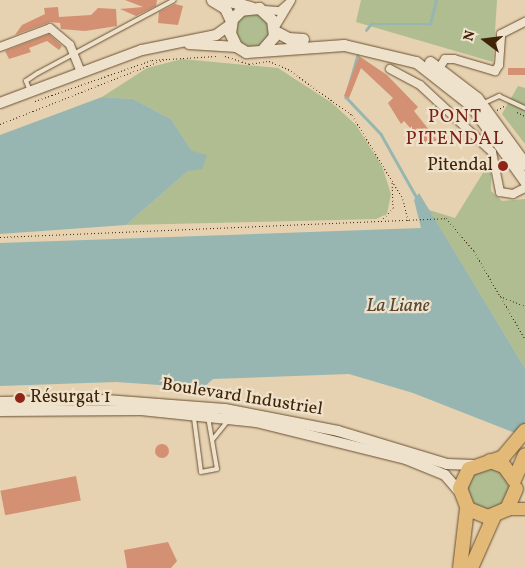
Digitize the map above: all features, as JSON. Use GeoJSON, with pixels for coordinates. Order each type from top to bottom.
{"type":"FeatureCollection","features":[{"type":"Feature","properties":{"kind":"highway"},"geometry":{"type":"LineString","coordinates":[[460,568],[467,508],[460,492],[462,478],[474,465],[490,461],[511,449],[525,431]]}},
{"type":"Feature","properties":{"kind":"highway"},"geometry":{"type":"LineString","coordinates":[[471,568],[500,512],[518,489],[524,457]]}},
{"type":"Feature","properties":{"kind":"highway"},"geometry":{"type":"LineString","coordinates":[[490,461],[504,466],[518,489]]}},
{"type":"Feature","properties":{"kind":"highway"},"geometry":{"type":"LineString","coordinates":[[467,508],[481,516],[500,512]]}},
{"type":"Feature","properties":{"kind":"main road"},"geometry":{"type":"LineString","coordinates":[[212,0],[225,8],[238,47],[250,52],[344,45],[416,62],[471,105],[525,181]]}},
{"type":"Feature","properties":{"kind":"main road"},"geometry":{"type":"LineString","coordinates":[[226,0],[264,10],[275,29],[293,39],[376,42],[440,67],[483,105],[525,164]]}},
{"type":"Feature","properties":{"kind":"main road"},"geometry":{"type":"LineString","coordinates":[[230,23],[238,12],[251,7]]}},
{"type":"Feature","properties":{"kind":"main road"},"geometry":{"type":"LineString","coordinates":[[262,50],[275,29]]}},
{"type":"Feature","properties":{"kind":"main road"},"geometry":{"type":"LineString","coordinates":[[500,512],[525,509]]}},
{"type":"Feature","properties":{"kind":"street"},"geometry":{"type":"LineString","coordinates":[[264,10],[282,11],[291,0]]}},
{"type":"Feature","properties":{"kind":"street"},"geometry":{"type":"LineString","coordinates":[[275,29],[291,0]]}},
{"type":"Feature","properties":{"kind":"street"},"geometry":{"type":"LineString","coordinates":[[440,67],[445,59],[454,59],[495,71],[501,34],[525,22]]}},
{"type":"Feature","properties":{"kind":"street"},"geometry":{"type":"LineString","coordinates":[[0,103],[164,44],[216,35],[230,23]]}},
{"type":"Feature","properties":{"kind":"street"},"geometry":{"type":"LineString","coordinates":[[0,47],[47,28],[74,52],[82,72]]}},
{"type":"Feature","properties":{"kind":"street"},"geometry":{"type":"LineString","coordinates":[[164,44],[238,47]]}},
{"type":"Feature","properties":{"kind":"street"},"geometry":{"type":"LineString","coordinates":[[390,69],[420,85],[492,152],[500,192],[513,194],[525,188]]}},
{"type":"Feature","properties":{"kind":"street","name":"Boulevard Industriel"},"geometry":{"type":"LineString","coordinates":[[0,402],[106,400],[292,420],[447,464],[474,465]]}},
{"type":"Feature","properties":{"kind":"street","name":"Boulevard Industriel"},"geometry":{"type":"LineString","coordinates":[[0,411],[95,408],[199,410],[318,435],[406,459],[445,475],[460,492]]}},
{"type":"Feature","properties":{"kind":"lane"},"geometry":{"type":"LineString","coordinates":[[30,91],[26,81],[74,52],[174,0]]}},
{"type":"Feature","properties":{"kind":"lane"},"geometry":{"type":"LineString","coordinates":[[483,105],[499,96],[525,108]]}},
{"type":"Feature","properties":{"kind":"lane"},"geometry":{"type":"LineString","coordinates":[[199,410],[213,440],[217,469],[201,472],[199,410]]}},
{"type":"Feature","properties":{"kind":"lane"},"geometry":{"type":"LineString","coordinates":[[213,440],[233,418]]}},
{"type":"Feature","properties":{"kind":"path"},"geometry":{"type":"LineString","coordinates":[[26,104],[142,63],[166,59],[218,56]]}},
{"type":"Feature","properties":{"kind":"path"},"geometry":{"type":"LineString","coordinates":[[0,124],[166,59]]}},
{"type":"Feature","properties":{"kind":"path"},"geometry":{"type":"LineString","coordinates":[[268,61],[288,69],[348,111],[405,203],[408,222]]}},
{"type":"Feature","properties":{"kind":"path"},"geometry":{"type":"LineString","coordinates":[[491,115],[504,106],[525,116]]}},
{"type":"Feature","properties":{"kind":"path"},"geometry":{"type":"LineString","coordinates":[[380,222],[393,208],[391,179]]}},
{"type":"Feature","properties":{"kind":"path"},"geometry":{"type":"LineString","coordinates":[[0,237],[408,222],[446,218],[474,251],[525,339]]}},
{"type":"Feature","properties":{"kind":"path"},"geometry":{"type":"LineString","coordinates":[[500,296],[525,306]]}},
{"type":"Feature","properties":{"kind":"green space"},"geometry":{"type":"Polygon","coordinates":[[[361,0],[497,0],[493,62],[356,22],[361,0]]]}},
{"type":"Feature","properties":{"kind":"green space"},"geometry":{"type":"Polygon","coordinates":[[[252,13],[264,18],[269,30],[264,42],[252,47],[240,42],[235,30],[240,18],[252,13]]]}},
{"type":"Feature","properties":{"kind":"green space"},"geometry":{"type":"Polygon","coordinates":[[[182,59],[278,68],[332,103],[356,125],[382,166],[391,194],[387,214],[376,219],[126,225],[188,171],[192,151],[171,119],[133,99],[102,97],[147,68],[182,59]]]}},
{"type":"Feature","properties":{"kind":"green space"},"geometry":{"type":"Polygon","coordinates":[[[518,86],[525,88],[525,144],[502,114],[518,86]]]}},
{"type":"Feature","properties":{"kind":"green space"},"geometry":{"type":"Polygon","coordinates":[[[491,160],[491,191],[502,201],[525,199],[525,368],[429,210],[455,218],[491,160]]]}},
{"type":"Feature","properties":{"kind":"green space"},"geometry":{"type":"Polygon","coordinates":[[[488,468],[503,474],[509,489],[503,504],[488,510],[473,504],[467,489],[473,474],[488,468]]]}},
{"type":"Feature","properties":{"kind":"water"},"geometry":{"type":"Polygon","coordinates":[[[102,97],[133,99],[171,119],[192,151],[207,155],[202,169],[188,171],[126,225],[0,234],[0,135],[102,97]]]}},
{"type":"Feature","properties":{"kind":"water","name":"La Liane"},"geometry":{"type":"Polygon","coordinates":[[[419,193],[525,368],[525,437],[413,393],[349,374],[213,379],[203,388],[116,382],[0,386],[0,243],[421,228],[414,200],[419,193]]]}},
{"type":"Feature","properties":{"kind":"building"},"geometry":{"type":"Polygon","coordinates":[[[125,0],[157,0],[156,6],[136,16],[120,9],[143,7],[125,0]]]}},
{"type":"Feature","properties":{"kind":"building"},"geometry":{"type":"Polygon","coordinates":[[[175,4],[183,6],[178,25],[158,23],[159,12],[175,4]]]}},
{"type":"Feature","properties":{"kind":"building"},"geometry":{"type":"Polygon","coordinates":[[[58,7],[59,17],[91,15],[98,8],[116,9],[117,26],[85,31],[61,29],[60,23],[50,22],[15,35],[22,25],[45,14],[44,8],[58,7]]]}},
{"type":"Feature","properties":{"kind":"building"},"geometry":{"type":"Polygon","coordinates":[[[49,34],[62,46],[59,50],[47,41],[29,48],[31,52],[9,59],[5,51],[49,34]]]}},
{"type":"Feature","properties":{"kind":"building"},"geometry":{"type":"Polygon","coordinates":[[[359,56],[387,75],[418,107],[414,111],[437,140],[426,146],[404,121],[401,124],[388,103],[393,98],[361,68],[349,98],[344,96],[359,56]]]}},
{"type":"Feature","properties":{"kind":"building"},"geometry":{"type":"Polygon","coordinates":[[[508,68],[525,68],[525,75],[508,75],[508,68]]]}},
{"type":"Feature","properties":{"kind":"building"},"geometry":{"type":"Polygon","coordinates":[[[162,444],[167,446],[169,451],[167,456],[162,458],[157,456],[155,451],[157,446],[162,444]]]}},
{"type":"Feature","properties":{"kind":"building"},"geometry":{"type":"Polygon","coordinates":[[[76,476],[81,501],[5,515],[0,491],[76,476]]]}},
{"type":"Feature","properties":{"kind":"building"},"geometry":{"type":"Polygon","coordinates":[[[168,542],[177,561],[171,568],[127,568],[124,550],[168,542]]]}},
{"type":"Feature","properties":{"kind":"waterway"},"geometry":{"type":"LineString","coordinates":[[366,30],[371,24],[430,24],[436,0]]}},
{"type":"Feature","properties":{"kind":"waterway"},"geometry":{"type":"LineString","coordinates":[[358,55],[346,97],[381,134],[418,200]]}},
{"type":"Feature","properties":{"kind":"place","name":"Pitendal"},"geometry":{"type":"Point","coordinates":[503,166]}},
{"type":"Feature","properties":{"kind":"place","name":"Résurgat 1"},"geometry":{"type":"Point","coordinates":[20,398]}},
{"type":"Feature","properties":{"kind":"district","name":"PONT PITENDAL"},"geometry":{"type":"Point","coordinates":[455,129]}}]}
